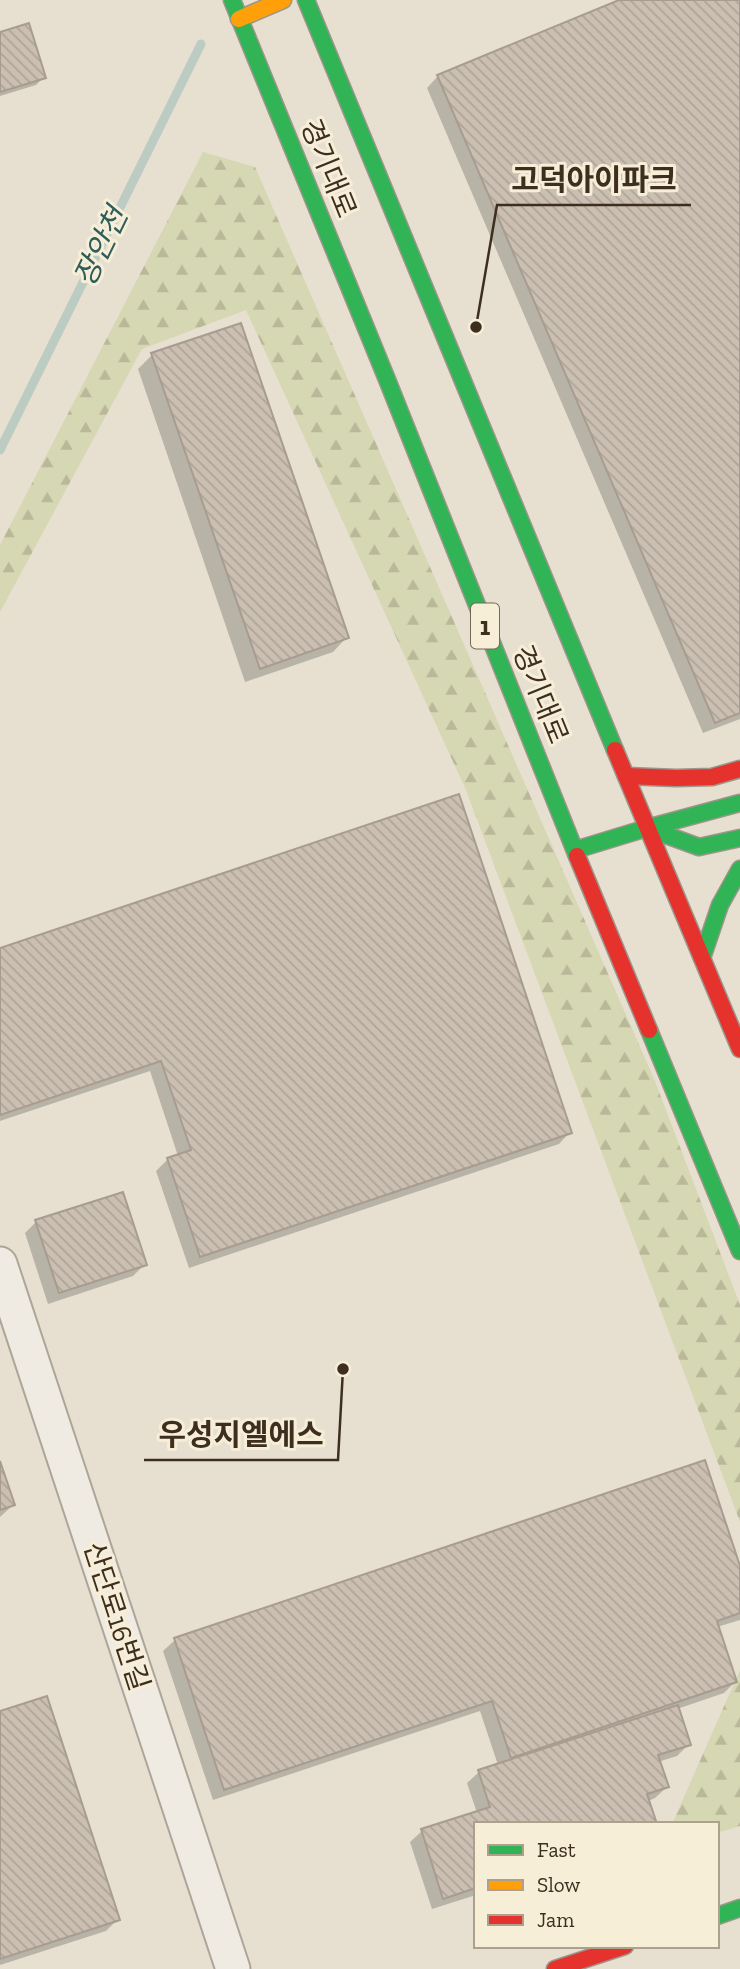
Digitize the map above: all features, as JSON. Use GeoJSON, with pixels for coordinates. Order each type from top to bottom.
{"type":"FeatureCollection","features":[{"type":"Feature","properties":{"kind":"main road","name":"경기대로"},"geometry":{"type":"LineString","coordinates":[[232,0],[740,1251]]}},
{"type":"Feature","properties":{"kind":"main road"},"geometry":{"type":"LineString","coordinates":[[239,19],[284,0]]}},
{"type":"Feature","properties":{"kind":"main road","name":"경기대로"},"geometry":{"type":"LineString","coordinates":[[306,0],[740,1049]]}},
{"type":"Feature","properties":{"kind":"main road"},"geometry":{"type":"LineString","coordinates":[[625,776],[712,777],[740,769]]}},
{"type":"Feature","properties":{"kind":"main road"},"geometry":{"type":"LineString","coordinates":[[575,850],[740,803]]}},
{"type":"Feature","properties":{"kind":"main road"},"geometry":{"type":"LineString","coordinates":[[647,828],[699,847],[740,838]]}},
{"type":"Feature","properties":{"kind":"main road"},"geometry":{"type":"LineString","coordinates":[[702,958],[720,905],[740,869]]}},
{"type":"Feature","properties":{"kind":"main road"},"geometry":{"type":"LineString","coordinates":[[719,1915],[740,1908]]}},
{"type":"Feature","properties":{"kind":"main road"},"geometry":{"type":"LineString","coordinates":[[555,1969],[619,1948]]}},
{"type":"Feature","properties":{"kind":"street","name":"산단로16번길"},"geometry":{"type":"LineString","coordinates":[[0,1264],[233,1969]]}},
{"type":"Feature","properties":{"kind":"green space"},"geometry":{"type":"Polygon","coordinates":[[[203,152],[255,167],[655,1081],[740,1305],[740,1522],[466,790],[246,310],[142,349],[0,612],[0,545],[203,152]]]}},
{"type":"Feature","properties":{"kind":"green space"},"geometry":{"type":"Polygon","coordinates":[[[740,1670],[740,1826],[719,1832],[719,1822],[673,1822],[740,1670]]]}},
{"type":"Feature","properties":{"kind":"building"},"geometry":{"type":"Polygon","coordinates":[[[619,0],[740,0],[740,713],[715,723],[437,75],[619,0]]]}},
{"type":"Feature","properties":{"kind":"building"},"geometry":{"type":"Polygon","coordinates":[[[29,23],[46,78],[0,92],[0,32],[29,23]]]}},
{"type":"Feature","properties":{"kind":"building"},"geometry":{"type":"Polygon","coordinates":[[[241,323],[349,638],[260,669],[151,353],[241,323]]]}},
{"type":"Feature","properties":{"kind":"building"},"geometry":{"type":"Polygon","coordinates":[[[459,794],[572,1133],[200,1257],[167,1158],[191,1150],[161,1061],[0,1115],[0,948],[459,794]]]}},
{"type":"Feature","properties":{"kind":"building"},"geometry":{"type":"Polygon","coordinates":[[[123,1192],[147,1265],[59,1293],[35,1220],[123,1192]]]}},
{"type":"Feature","properties":{"kind":"building"},"geometry":{"type":"Polygon","coordinates":[[[705,1460],[740,1566],[740,1613],[717,1621],[737,1682],[511,1758],[492,1701],[224,1790],[174,1638],[705,1460]]]}},
{"type":"Feature","properties":{"kind":"building"},"geometry":{"type":"Polygon","coordinates":[[[0,1461],[15,1505],[0,1510],[0,1461]]]}},
{"type":"Feature","properties":{"kind":"building"},"geometry":{"type":"Polygon","coordinates":[[[47,1696],[120,1920],[0,1959],[0,1711],[47,1696]]]}},
{"type":"Feature","properties":{"kind":"building"},"geometry":{"type":"Polygon","coordinates":[[[678,1705],[691,1745],[658,1755],[669,1787],[647,1794],[656,1822],[474,1822],[474,1889],[443,1899],[421,1829],[490,1807],[478,1770],[678,1705]]]}},
{"type":"Feature","properties":{"kind":"waterway","name":"장안천"},"geometry":{"type":"LineString","coordinates":[[0,450],[201,44]]}},
{"type":"Feature","properties":{"kind":"traffic: fast"},"geometry":{"type":"LineString","coordinates":[[232,0],[577,856]]}},
{"type":"Feature","properties":{"kind":"traffic: fast"},"geometry":{"type":"LineString","coordinates":[[306,0],[615,750]]}},
{"type":"Feature","properties":{"kind":"traffic: fast"},"geometry":{"type":"LineString","coordinates":[[575,850],[740,803]]}},
{"type":"Feature","properties":{"kind":"traffic: fast"},"geometry":{"type":"LineString","coordinates":[[647,828],[699,847],[740,838]]}},
{"type":"Feature","properties":{"kind":"traffic: fast"},"geometry":{"type":"LineString","coordinates":[[702,958],[720,905],[740,869]]}},
{"type":"Feature","properties":{"kind":"traffic: fast"},"geometry":{"type":"LineString","coordinates":[[649,1030],[740,1251]]}},
{"type":"Feature","properties":{"kind":"traffic: fast"},"geometry":{"type":"LineString","coordinates":[[719,1915],[740,1908]]}},
{"type":"Feature","properties":{"kind":"traffic: slow"},"geometry":{"type":"LineString","coordinates":[[239,19],[283,0]]}},
{"type":"Feature","properties":{"kind":"traffic: jam"},"geometry":{"type":"LineString","coordinates":[[615,750],[740,1049]]}},
{"type":"Feature","properties":{"kind":"traffic: jam"},"geometry":{"type":"LineString","coordinates":[[626,776],[712,777],[740,769]]}},
{"type":"Feature","properties":{"kind":"traffic: jam"},"geometry":{"type":"LineString","coordinates":[[577,856],[649,1030]]}},
{"type":"Feature","properties":{"kind":"traffic: jam"},"geometry":{"type":"LineString","coordinates":[[555,1969],[619,1948]]}},
{"type":"Feature","properties":{"kind":"place","name":"고덕아이파크"},"geometry":{"type":"Point","coordinates":[476,327]}},
{"type":"Feature","properties":{"kind":"place","name":"우성지엘에스"},"geometry":{"type":"Point","coordinates":[343,1369]}}]}
